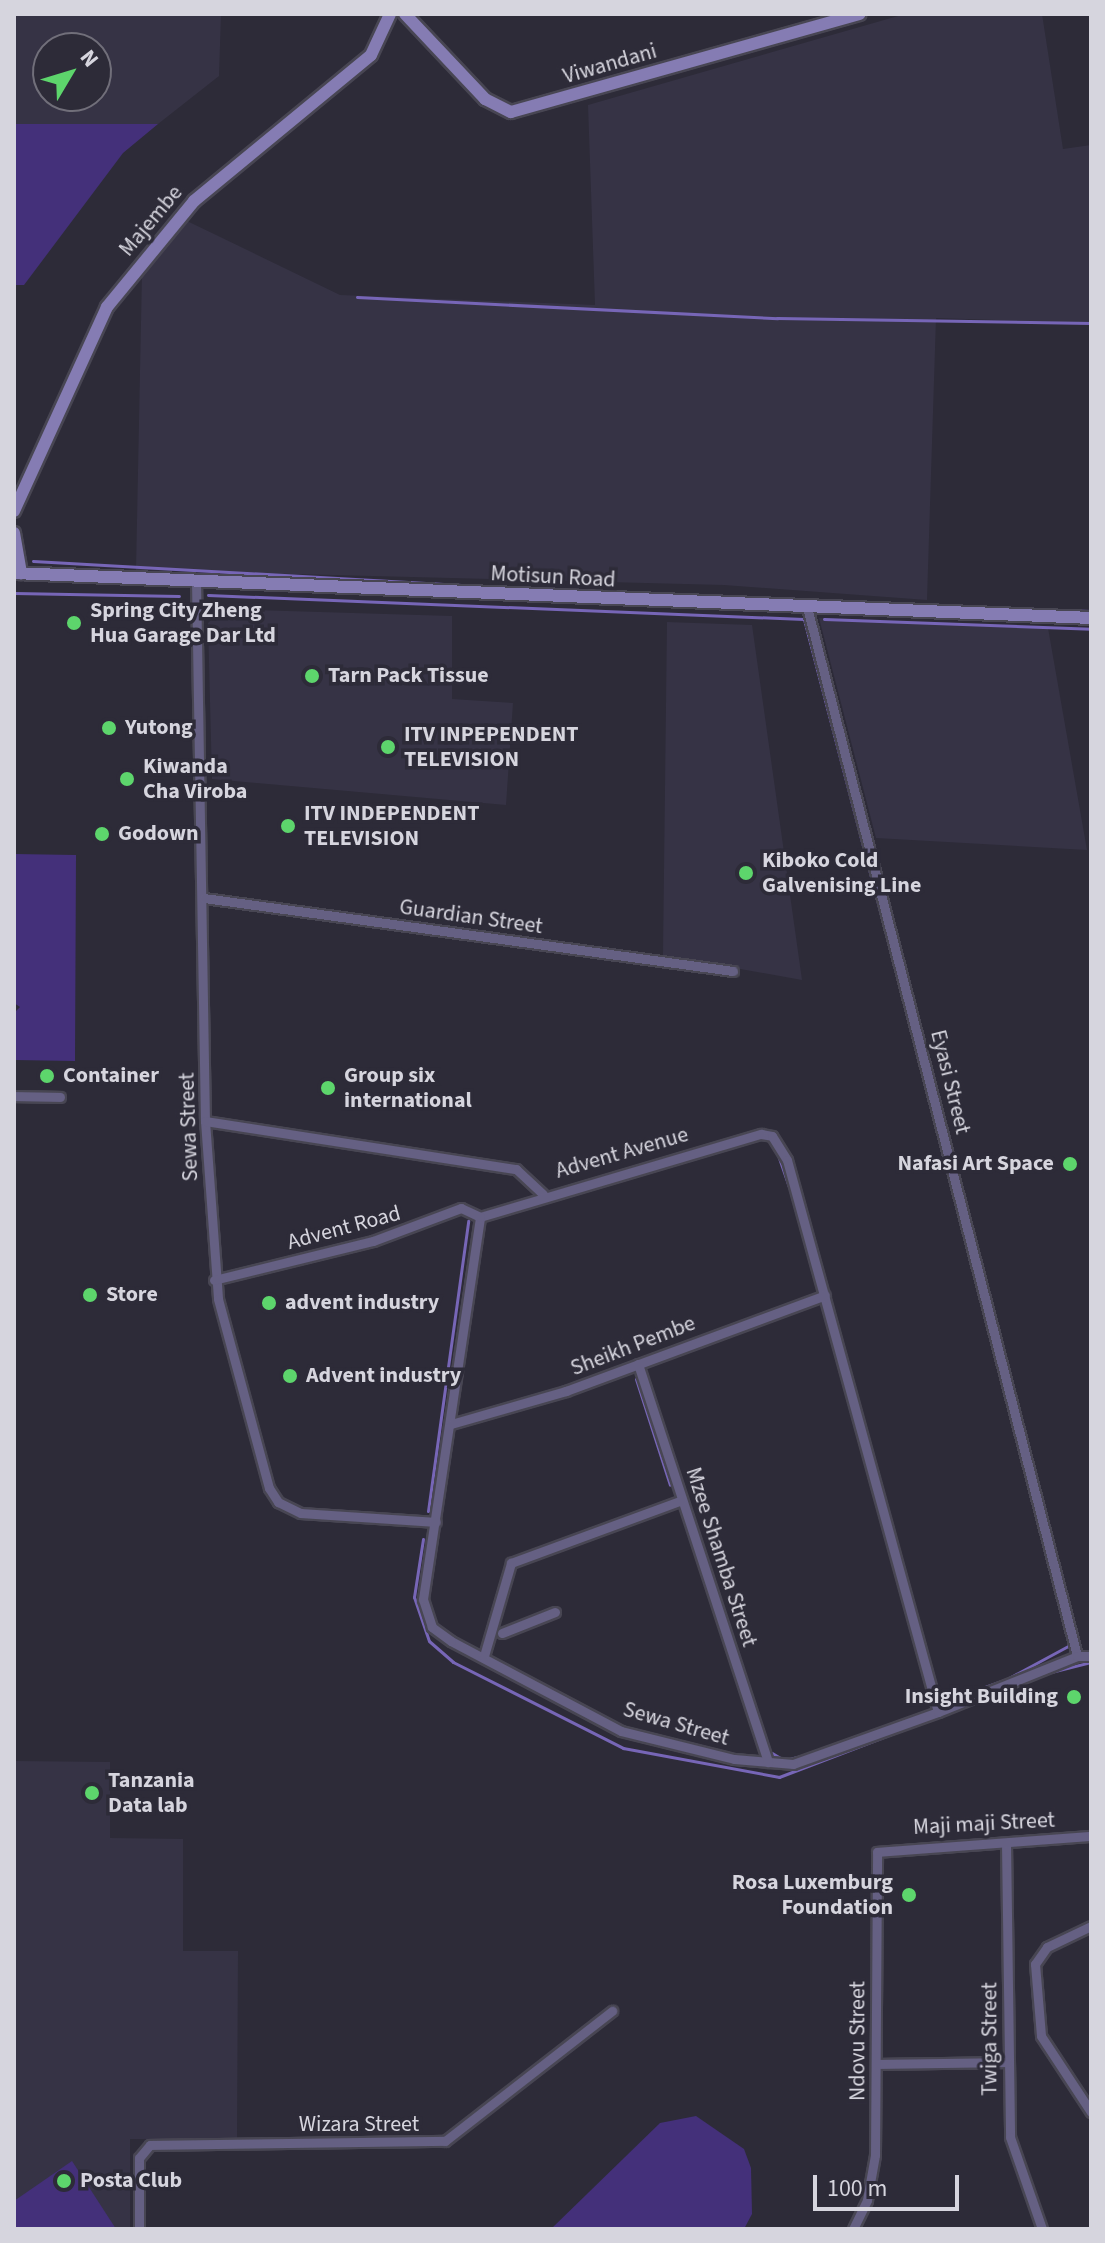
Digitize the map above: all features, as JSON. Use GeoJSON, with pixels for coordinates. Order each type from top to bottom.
{"type":"FeatureCollection","features":[{"type":"Feature","properties":{"kind":"street","name":"Majembe"},"geometry":{"type":"LineString","coordinates":[[14,511],[107,307],[183,211],[371,55],[390,14]]}},
{"type":"Feature","properties":{"kind":"street","name":"Viwandani"},"geometry":{"type":"LineString","coordinates":[[405,14],[485,99],[511,112],[860,14]]}},
{"type":"Feature","properties":{"kind":"street"},"geometry":{"type":"LineString","coordinates":[[14,533],[18,573]]}},
{"type":"Feature","properties":{"kind":"street","name":"Motisun Road"},"geometry":{"type":"LineString","coordinates":[[18,573],[808,611],[1091,618]]}},
{"type":"Feature","properties":{"kind":"street","name":"Sewa Street"},"geometry":{"type":"LineString","coordinates":[[196,580],[204,898],[205,1121],[214,1280],[273,1496],[301,1513],[436,1522]]}},
{"type":"Feature","properties":{"kind":"street","name":"Eyasi Street"},"geometry":{"type":"LineString","coordinates":[[808,611],[1077,1656]]}},
{"type":"Feature","properties":{"kind":"street","name":"Guardian Street"},"geometry":{"type":"LineString","coordinates":[[204,898],[733,971]]}},
{"type":"Feature","properties":{"kind":"street"},"geometry":{"type":"LineString","coordinates":[[14,1096],[60,1097]]}},
{"type":"Feature","properties":{"kind":"street"},"geometry":{"type":"LineString","coordinates":[[205,1121],[516,1169],[543,1194]]}},
{"type":"Feature","properties":{"kind":"street","name":"Advent Avenue"},"geometry":{"type":"LineString","coordinates":[[480,1217],[543,1194],[761,1134],[776,1140],[825,1295]]}},
{"type":"Feature","properties":{"kind":"street","name":"Advent Road"},"geometry":{"type":"LineString","coordinates":[[214,1280],[373,1241],[461,1208],[480,1217]]}},
{"type":"Feature","properties":{"kind":"street","name":"Sewa Street"},"geometry":{"type":"LineString","coordinates":[[480,1217],[423,1599],[426,1617],[441,1634],[621,1731],[768,1762],[816,1759],[1077,1656],[1091,1656]]}},
{"type":"Feature","properties":{"kind":"street"},"geometry":{"type":"LineString","coordinates":[[825,1295],[938,1712]]}},
{"type":"Feature","properties":{"kind":"street","name":"Sheikh Pembe"},"geometry":{"type":"LineString","coordinates":[[451,1424],[638,1364],[825,1295]]}},
{"type":"Feature","properties":{"kind":"street","name":"Mzee Shamba Street"},"geometry":{"type":"LineString","coordinates":[[638,1364],[768,1762]]}},
{"type":"Feature","properties":{"kind":"street"},"geometry":{"type":"LineString","coordinates":[[484,1656],[511,1563],[682,1500]]}},
{"type":"Feature","properties":{"kind":"street"},"geometry":{"type":"LineString","coordinates":[[502,1633],[555,1612]]}},
{"type":"Feature","properties":{"kind":"street","name":"Maji maji Street"},"geometry":{"type":"LineString","coordinates":[[879,1850],[1091,1836]]}},
{"type":"Feature","properties":{"kind":"street","name":"Twiga Street"},"geometry":{"type":"LineString","coordinates":[[1006,1843],[1007,2062],[1016,2168],[1042,2229]]}},
{"type":"Feature","properties":{"kind":"street","name":"Ndovu Street"},"geometry":{"type":"LineString","coordinates":[[853,2229],[873,2176],[878,2064],[879,1850]]}},
{"type":"Feature","properties":{"kind":"street"},"geometry":{"type":"LineString","coordinates":[[1091,1926],[1042,1951],[1035,1971],[1041,2036],[1091,2112]]}},
{"type":"Feature","properties":{"kind":"street","name":"Wizara Street"},"geometry":{"type":"LineString","coordinates":[[139,2229],[139,2158],[150,2145],[445,2141],[612,2011]]}},
{"type":"Feature","properties":{"kind":"street"},"geometry":{"type":"LineString","coordinates":[[878,2064],[1007,2062]]}},
{"type":"Feature","properties":{"kind":"shaded area"},"geometry":{"type":"Polygon","coordinates":[[[14,14],[221,14],[219,76],[158,124],[14,124],[14,14]]]}},
{"type":"Feature","properties":{"kind":"shaded area"},"geometry":{"type":"Polygon","coordinates":[[[905,14],[1042,14],[1063,149],[1091,145],[1091,323],[936,318],[927,600],[724,585],[136,570],[142,273],[187,221],[340,295],[595,305],[588,105],[905,14]]]}},
{"type":"Feature","properties":{"kind":"shaded area"},"geometry":{"type":"Polygon","coordinates":[[[14,124],[158,124],[123,153],[24,285],[14,285],[14,124]]]}},
{"type":"Feature","properties":{"kind":"shaded area"},"geometry":{"type":"Polygon","coordinates":[[[222,609],[452,616],[452,699],[513,703],[506,805],[212,779],[208,623],[222,609]]]}},
{"type":"Feature","properties":{"kind":"shaded area"},"geometry":{"type":"Polygon","coordinates":[[[819,618],[1048,628],[1087,850],[876,838],[819,618]]]}},
{"type":"Feature","properties":{"kind":"shaded area"},"geometry":{"type":"Polygon","coordinates":[[[667,622],[752,625],[802,980],[663,955],[667,622]]]}},
{"type":"Feature","properties":{"kind":"shaded area"},"geometry":{"type":"Polygon","coordinates":[[[14,854],[76,855],[75,1061],[14,1060],[14,1013],[20,1007],[14,1003],[14,854]]]}},
{"type":"Feature","properties":{"kind":"shaded area"},"geometry":{"type":"Polygon","coordinates":[[[14,1761],[110,1762],[110,1838],[183,1839],[183,1951],[238,1951],[237,2140],[130,2139],[130,2229],[14,2229],[14,1761]]]}},
{"type":"Feature","properties":{"kind":"shaded area"},"geometry":{"type":"Polygon","coordinates":[[[696,2116],[744,2149],[751,2168],[752,2214],[744,2229],[551,2229],[660,2123],[696,2116]]]}},
{"type":"Feature","properties":{"kind":"shaded area","name":"Posta Club"},"geometry":{"type":"Polygon","coordinates":[[[72,2161],[116,2229],[14,2229],[14,2201],[72,2161]]]}},
{"type":"Feature","properties":{"kind":"waterway"},"geometry":{"type":"LineString","coordinates":[[326,14],[364,14]]}},
{"type":"Feature","properties":{"kind":"waterway"},"geometry":{"type":"LineString","coordinates":[[357,297],[777,318],[1091,323]]}},
{"type":"Feature","properties":{"kind":"waterway"},"geometry":{"type":"LineString","coordinates":[[33,561],[492,587]]}},
{"type":"Feature","properties":{"kind":"waterway"},"geometry":{"type":"LineString","coordinates":[[14,593],[179,596]]}},
{"type":"Feature","properties":{"kind":"waterway"},"geometry":{"type":"LineString","coordinates":[[208,595],[804,619]]}},
{"type":"Feature","properties":{"kind":"waterway"},"geometry":{"type":"LineString","coordinates":[[1023,609],[1091,611]]}},
{"type":"Feature","properties":{"kind":"waterway"},"geometry":{"type":"LineString","coordinates":[[804,619],[951,1184]]}},
{"type":"Feature","properties":{"kind":"waterway"},"geometry":{"type":"LineString","coordinates":[[824,619],[1091,629]]}},
{"type":"Feature","properties":{"kind":"waterway"},"geometry":{"type":"LineString","coordinates":[[777,1152],[789,1186]]}},
{"type":"Feature","properties":{"kind":"waterway"},"geometry":{"type":"LineString","coordinates":[[428,1511],[468,1221]]}},
{"type":"Feature","properties":{"kind":"waterway"},"geometry":{"type":"LineString","coordinates":[[961,1223],[997,1362]]}},
{"type":"Feature","properties":{"kind":"waterway"},"geometry":{"type":"LineString","coordinates":[[636,1379],[670,1485]]}},
{"type":"Feature","properties":{"kind":"waterway"},"geometry":{"type":"LineString","coordinates":[[423,1539],[414,1597],[429,1641],[453,1662],[623,1748],[779,1777],[902,1730]]}},
{"type":"Feature","properties":{"kind":"waterway"},"geometry":{"type":"LineString","coordinates":[[946,1701],[1007,1679],[1070,1645]]}},
{"type":"Feature","properties":{"kind":"waterway"},"geometry":{"type":"LineString","coordinates":[[1086,1651],[1091,1651]]}},
{"type":"Feature","properties":{"kind":"waterway"},"geometry":{"type":"LineString","coordinates":[[1047,1673],[1091,1662]]}},
{"type":"Feature","properties":{"kind":"waterway"},"geometry":{"type":"LineString","coordinates":[[772,1753],[782,1759]]}},
{"type":"Feature","properties":{"kind":"waterway"},"geometry":{"type":"LineString","coordinates":[[789,1759],[805,1755]]}},
{"type":"Feature","properties":{"kind":"place","name":"Spring City Zheng Hua Garage Dar Ltd"},"geometry":{"type":"Point","coordinates":[74,623]}},
{"type":"Feature","properties":{"kind":"place","name":"Tarn Pack Tissue"},"geometry":{"type":"Point","coordinates":[312,676]}},
{"type":"Feature","properties":{"kind":"place","name":"Yutong"},"geometry":{"type":"Point","coordinates":[109,728]}},
{"type":"Feature","properties":{"kind":"place","name":"ITV INPEPENDENT TELEVISION"},"geometry":{"type":"Point","coordinates":[388,747]}},
{"type":"Feature","properties":{"kind":"place","name":"Kiwanda Cha Viroba"},"geometry":{"type":"Point","coordinates":[127,779]}},
{"type":"Feature","properties":{"kind":"place","name":"ITV INDEPENDENT TELEVISION"},"geometry":{"type":"Point","coordinates":[288,826]}},
{"type":"Feature","properties":{"kind":"place","name":"Godown"},"geometry":{"type":"Point","coordinates":[102,834]}},
{"type":"Feature","properties":{"kind":"place","name":"Kiboko Cold Galvenising Line"},"geometry":{"type":"Point","coordinates":[746,873]}},
{"type":"Feature","properties":{"kind":"place","name":"Container"},"geometry":{"type":"Point","coordinates":[47,1076]}},
{"type":"Feature","properties":{"kind":"place","name":"Group six international"},"geometry":{"type":"Point","coordinates":[328,1088]}},
{"type":"Feature","properties":{"kind":"place","name":"Nafasi Art Space"},"geometry":{"type":"Point","coordinates":[1070,1164]}},
{"type":"Feature","properties":{"kind":"place","name":"Store"},"geometry":{"type":"Point","coordinates":[90,1295]}},
{"type":"Feature","properties":{"kind":"place","name":"advent industry"},"geometry":{"type":"Point","coordinates":[269,1303]}},
{"type":"Feature","properties":{"kind":"place","name":"Advent industry"},"geometry":{"type":"Point","coordinates":[290,1376]}},
{"type":"Feature","properties":{"kind":"place","name":"Insight Building"},"geometry":{"type":"Point","coordinates":[1074,1697]}},
{"type":"Feature","properties":{"kind":"place","name":"Tanzania Data lab"},"geometry":{"type":"Point","coordinates":[92,1793]}},
{"type":"Feature","properties":{"kind":"place","name":"Rosa Luxemburg Foundation"},"geometry":{"type":"Point","coordinates":[909,1895]}},
{"type":"Feature","properties":{"kind":"place","name":"Posta Club"},"geometry":{"type":"Point","coordinates":[64,2181]}}]}
